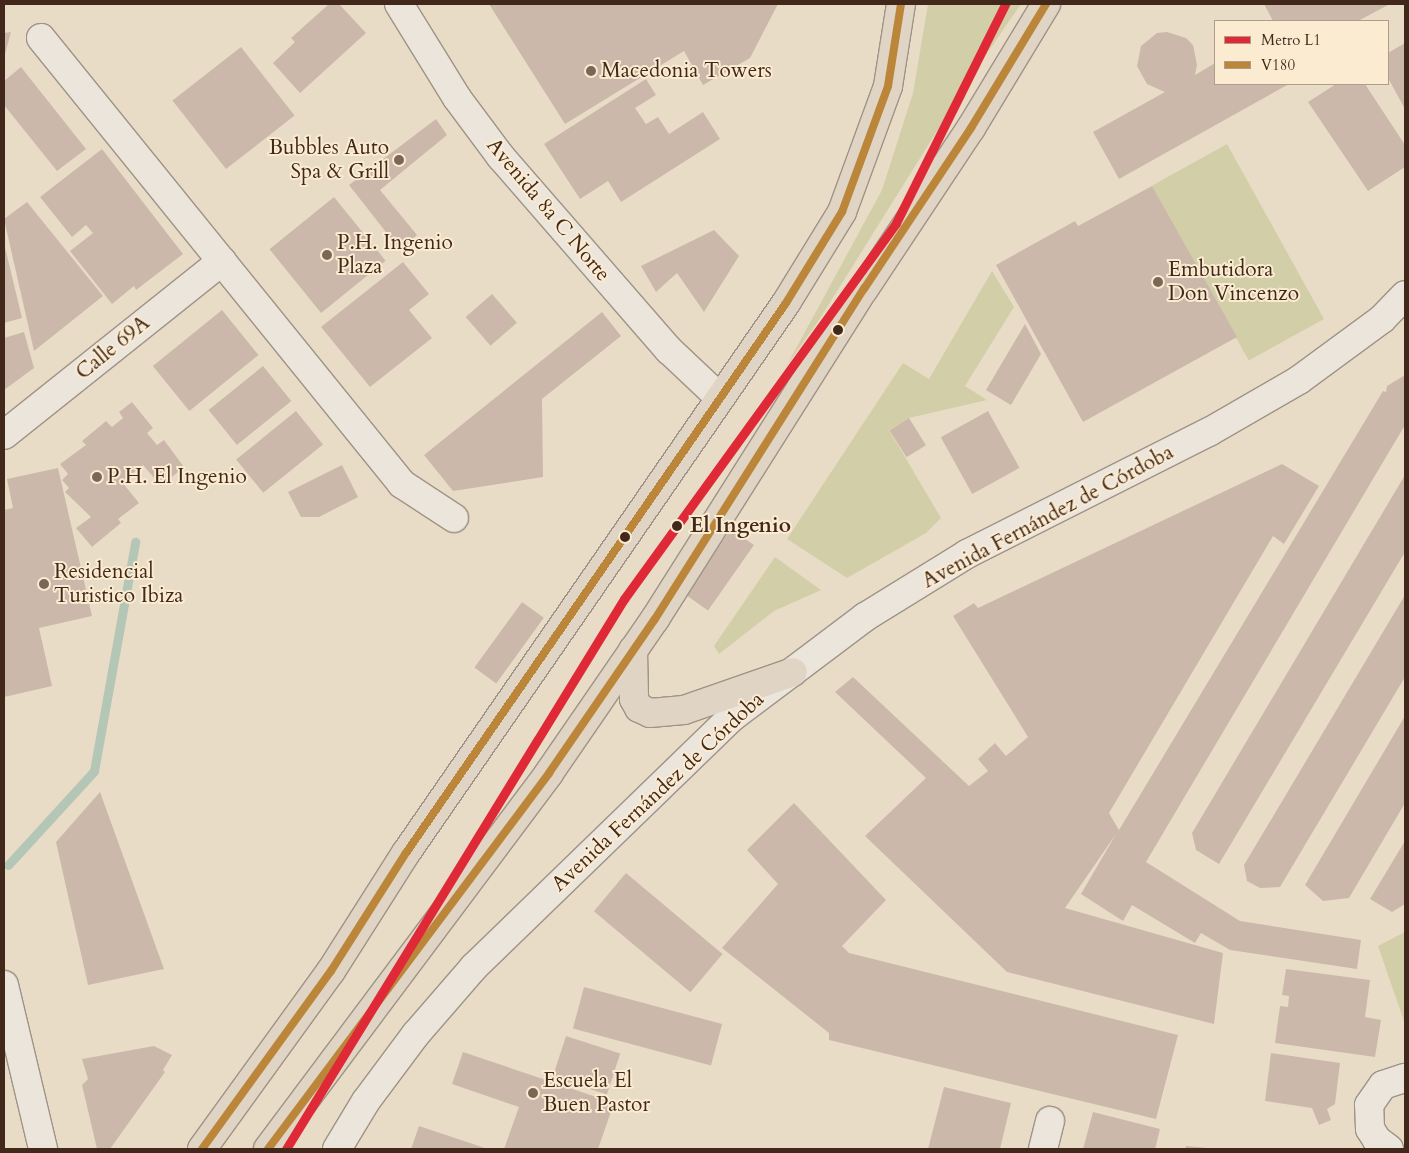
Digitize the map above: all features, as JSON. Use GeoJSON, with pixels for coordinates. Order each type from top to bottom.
{"type":"FeatureCollection","features":[{"type":"Feature","properties":{"kind":"main road"},"geometry":{"type":"LineString","coordinates":[[202,1149],[331,970],[406,853],[786,303],[842,212],[888,86],[901,4]]}},
{"type":"Feature","properties":{"kind":"main road"},"geometry":{"type":"LineString","coordinates":[[268,1149],[549,773],[633,650],[751,470],[864,289],[971,128],[1046,4]]}},
{"type":"Feature","properties":{"kind":"main road"},"geometry":{"type":"LineString","coordinates":[[633,650],[634,699],[639,708],[650,713],[684,710],[793,672]]}},
{"type":"Feature","properties":{"kind":"street","name":"Avenida 8a C Norte"},"geometry":{"type":"LineString","coordinates":[[399,4],[457,98],[501,157],[669,350],[720,398]]}},
{"type":"Feature","properties":{"kind":"street"},"geometry":{"type":"LineString","coordinates":[[41,38],[402,484],[454,518]]}},
{"type":"Feature","properties":{"kind":"street","name":"Calle 69A"},"geometry":{"type":"LineString","coordinates":[[4,435],[222,261]]}},
{"type":"Feature","properties":{"kind":"street","name":"Avenida Fernández de Córdoba"},"geometry":{"type":"LineString","coordinates":[[337,1149],[410,1041],[474,967],[731,718],[865,617],[967,554],[1209,432],[1298,380],[1382,319],[1405,295]]}},
{"type":"Feature","properties":{"kind":"street"},"geometry":{"type":"LineString","coordinates":[[4,985],[42,1149]]}},
{"type":"Feature","properties":{"kind":"street"},"geometry":{"type":"LineString","coordinates":[[1390,1149],[1377,1140],[1370,1130],[1369,1105],[1382,1085],[1405,1078]]}},
{"type":"Feature","properties":{"kind":"street"},"geometry":{"type":"LineString","coordinates":[[1043,1149],[1050,1121]]}},
{"type":"Feature","properties":{"kind":"shaded area"},"geometry":{"type":"Polygon","coordinates":[[[928,4],[1021,4],[972,75],[819,320],[787,365],[882,190],[913,93],[928,4]]]}},
{"type":"Feature","properties":{"kind":"shaded area"},"geometry":{"type":"Polygon","coordinates":[[[1227,144],[1324,319],[1249,361],[1152,186],[1227,144]]]}},
{"type":"Feature","properties":{"kind":"shaded area"},"geometry":{"type":"Polygon","coordinates":[[[992,271],[1014,307],[965,386],[987,400],[909,418],[889,430],[941,518],[926,533],[847,578],[787,539],[903,363],[929,379],[992,271]]]}},
{"type":"Feature","properties":{"kind":"shaded area"},"geometry":{"type":"Polygon","coordinates":[[[775,557],[821,590],[774,611],[719,654],[714,646],[775,557]]]}},
{"type":"Feature","properties":{"kind":"shaded area"},"geometry":{"type":"Polygon","coordinates":[[[1405,932],[1405,1024],[1378,946],[1405,932]]]}},
{"type":"Feature","properties":{"kind":"building"},"geometry":{"type":"Polygon","coordinates":[[[329,4],[339,4],[366,33],[300,93],[273,63],[295,42],[291,38],[329,4]]]}},
{"type":"Feature","properties":{"kind":"building","name":"Macedonia Towers"},"geometry":{"type":"Polygon","coordinates":[[[489,4],[778,4],[750,58],[703,85],[684,51],[565,124],[489,4]]]}},
{"type":"Feature","properties":{"kind":"building"},"geometry":{"type":"Polygon","coordinates":[[[1264,4],[1390,4],[1360,20],[1272,20],[1264,4]]]}},
{"type":"Feature","properties":{"kind":"building"},"geometry":{"type":"Polygon","coordinates":[[[11,32],[4,58],[4,33],[11,32]]]}},
{"type":"Feature","properties":{"kind":"building"},"geometry":{"type":"Polygon","coordinates":[[[1167,32],[1186,38],[1193,45],[1197,65],[1195,75],[1214,64],[1214,85],[1287,85],[1119,179],[1093,132],[1165,92],[1147,84],[1137,66],[1141,46],[1157,33],[1167,32]]]}},
{"type":"Feature","properties":{"kind":"building"},"geometry":{"type":"Polygon","coordinates":[[[1405,43],[1405,109],[1389,80],[1389,52],[1405,43]]]}},
{"type":"Feature","properties":{"kind":"building"},"geometry":{"type":"Polygon","coordinates":[[[241,47],[295,116],[226,169],[172,101],[241,47]]]}},
{"type":"Feature","properties":{"kind":"building"},"geometry":{"type":"Polygon","coordinates":[[[21,67],[86,149],[57,171],[4,105],[4,81],[21,67]]]}},
{"type":"Feature","properties":{"kind":"building"},"geometry":{"type":"Polygon","coordinates":[[[646,79],[656,95],[635,108],[646,124],[658,117],[669,134],[703,112],[720,139],[621,202],[608,181],[580,199],[544,144],[646,79]]]}},
{"type":"Feature","properties":{"kind":"building"},"geometry":{"type":"Polygon","coordinates":[[[1334,85],[1366,85],[1405,145],[1405,167],[1368,191],[1308,102],[1334,85]]]}},
{"type":"Feature","properties":{"kind":"building","name":"Bubbles Auto Spa & Grill"},"geometry":{"type":"Polygon","coordinates":[[[436,119],[447,135],[380,190],[417,235],[400,250],[349,185],[436,119]]]}},
{"type":"Feature","properties":{"kind":"building"},"geometry":{"type":"Polygon","coordinates":[[[102,149],[183,254],[136,290],[134,286],[112,304],[70,251],[93,233],[86,225],[72,237],[40,197],[102,149]]]}},
{"type":"Feature","properties":{"kind":"building"},"geometry":{"type":"Polygon","coordinates":[[[1152,186],[1237,337],[1083,422],[996,265],[1075,221],[1078,226],[1152,186]]]}},
{"type":"Feature","properties":{"kind":"building","name":"P.H. Ingenio Plaza"},"geometry":{"type":"Polygon","coordinates":[[[334,197],[386,261],[321,313],[269,249],[334,197]]]}},
{"type":"Feature","properties":{"kind":"building"},"geometry":{"type":"Polygon","coordinates":[[[27,202],[103,296],[34,351],[4,219],[27,202]]]}},
{"type":"Feature","properties":{"kind":"building"},"geometry":{"type":"Polygon","coordinates":[[[714,230],[739,256],[704,312],[677,273],[656,292],[641,266],[714,230]]]}},
{"type":"Feature","properties":{"kind":"building"},"geometry":{"type":"Polygon","coordinates":[[[4,243],[22,318],[4,323],[4,243]]]}},
{"type":"Feature","properties":{"kind":"building"},"geometry":{"type":"Polygon","coordinates":[[[403,262],[429,294],[409,310],[432,338],[370,387],[321,327],[403,262]]]}},
{"type":"Feature","properties":{"kind":"building"},"geometry":{"type":"Polygon","coordinates":[[[492,294],[517,323],[491,346],[466,317],[492,294]]]}},
{"type":"Feature","properties":{"kind":"building"},"geometry":{"type":"Polygon","coordinates":[[[222,310],[259,355],[189,411],[153,366],[222,310]]]}},
{"type":"Feature","properties":{"kind":"building"},"geometry":{"type":"Polygon","coordinates":[[[602,312],[621,336],[542,399],[543,477],[453,491],[424,455],[602,312]]]}},
{"type":"Feature","properties":{"kind":"building"},"geometry":{"type":"Polygon","coordinates":[[[1025,324],[1041,354],[1011,405],[986,390],[1025,324]]]}},
{"type":"Feature","properties":{"kind":"building"},"geometry":{"type":"Polygon","coordinates":[[[24,332],[34,368],[4,390],[4,338],[24,332]]]}},
{"type":"Feature","properties":{"kind":"building"},"geometry":{"type":"Polygon","coordinates":[[[263,366],[291,401],[237,445],[209,410],[263,366]]]}},
{"type":"Feature","properties":{"kind":"building"},"geometry":{"type":"Polygon","coordinates":[[[1405,375],[1405,425],[1146,862],[1240,921],[1361,940],[1357,969],[1230,950],[1201,933],[1195,943],[1132,905],[1123,921],[1081,894],[1116,834],[1065,908],[1223,953],[1214,1024],[1007,972],[865,836],[926,778],[835,692],[853,677],[969,786],[988,771],[978,759],[995,743],[1006,756],[1028,737],[953,616],[974,603],[978,608],[1282,464],[1319,486],[1284,544],[1273,536],[1109,813],[1119,830],[1383,391],[1386,392],[1387,386],[1405,375]]]}},
{"type":"Feature","properties":{"kind":"building","name":"P.H. El Ingenio"},"geometry":{"type":"Polygon","coordinates":[[[132,402],[153,428],[147,433],[157,445],[164,440],[184,467],[161,486],[143,465],[122,482],[139,503],[118,519],[121,523],[92,547],[76,528],[91,517],[65,492],[69,488],[62,480],[68,474],[60,464],[86,445],[82,441],[106,421],[112,427],[123,418],[119,412],[132,402]]]}},
{"type":"Feature","properties":{"kind":"building"},"geometry":{"type":"Polygon","coordinates":[[[296,411],[323,444],[263,493],[236,459],[296,411]]]}},
{"type":"Feature","properties":{"kind":"building"},"geometry":{"type":"Polygon","coordinates":[[[988,411],[1020,468],[972,494],[941,437],[988,411]]]}},
{"type":"Feature","properties":{"kind":"building"},"geometry":{"type":"Polygon","coordinates":[[[909,418],[926,445],[906,457],[889,430],[909,418]]]}},
{"type":"Feature","properties":{"kind":"building"},"geometry":{"type":"Polygon","coordinates":[[[342,465],[358,497],[319,517],[301,517],[288,492],[342,465]]]}},
{"type":"Feature","properties":{"kind":"building"},"geometry":{"type":"Polygon","coordinates":[[[58,468],[92,616],[39,628],[52,686],[4,697],[4,510],[13,508],[7,479],[58,468]]]}},
{"type":"Feature","properties":{"kind":"building"},"geometry":{"type":"Polygon","coordinates":[[[1405,475],[1405,552],[1219,864],[1196,850],[1192,833],[1405,475]]]}},
{"type":"Feature","properties":{"kind":"building"},"geometry":{"type":"Polygon","coordinates":[[[731,529],[754,545],[708,611],[685,595],[731,529]]]}},
{"type":"Feature","properties":{"kind":"building"},"geometry":{"type":"Polygon","coordinates":[[[1405,595],[1405,677],[1280,887],[1260,888],[1247,881],[1244,865],[1405,595]]]}},
{"type":"Feature","properties":{"kind":"building"},"geometry":{"type":"Polygon","coordinates":[[[522,602],[544,618],[496,683],[474,668],[522,602]]]}},
{"type":"Feature","properties":{"kind":"building"},"geometry":{"type":"Polygon","coordinates":[[[1405,716],[1405,803],[1349,898],[1323,901],[1305,885],[1405,716]]]}},
{"type":"Feature","properties":{"kind":"building"},"geometry":{"type":"Polygon","coordinates":[[[100,792],[164,969],[88,985],[56,842],[100,792]]]}},
{"type":"Feature","properties":{"kind":"building"},"geometry":{"type":"Polygon","coordinates":[[[794,803],[886,900],[842,946],[849,953],[1178,1035],[1156,1119],[829,1040],[829,1033],[722,948],[778,884],[747,850],[794,803]]]}},
{"type":"Feature","properties":{"kind":"building"},"geometry":{"type":"Polygon","coordinates":[[[1405,841],[1405,904],[1392,912],[1370,899],[1405,841]]]}},
{"type":"Feature","properties":{"kind":"building"},"geometry":{"type":"Polygon","coordinates":[[[626,873],[723,954],[690,992],[594,911],[626,873]]]}},
{"type":"Feature","properties":{"kind":"building"},"geometry":{"type":"Polygon","coordinates":[[[1286,969],[1370,980],[1365,1017],[1381,1020],[1375,1057],[1275,1043],[1280,1006],[1288,1007],[1289,996],[1282,995],[1286,969]]]}},
{"type":"Feature","properties":{"kind":"building"},"geometry":{"type":"Polygon","coordinates":[[[584,987],[722,1024],[711,1066],[573,1029],[584,987]]]}},
{"type":"Feature","properties":{"kind":"building"},"geometry":{"type":"Polygon","coordinates":[[[566,1036],[620,1054],[607,1095],[553,1077],[566,1036]]]}},
{"type":"Feature","properties":{"kind":"building"},"geometry":{"type":"Polygon","coordinates":[[[154,1046],[172,1055],[163,1070],[165,1072],[110,1149],[97,1149],[82,1085],[88,1079],[82,1059],[154,1046]]]}},
{"type":"Feature","properties":{"kind":"building","name":"Escuela El Buen Pastor"},"geometry":{"type":"Polygon","coordinates":[[[463,1052],[614,1103],[598,1149],[504,1149],[519,1107],[452,1084],[463,1052]]]}},
{"type":"Feature","properties":{"kind":"building"},"geometry":{"type":"Polygon","coordinates":[[[1271,1053],[1340,1063],[1335,1104],[1327,1109],[1331,1120],[1319,1125],[1312,1108],[1265,1101],[1271,1053]]]}},
{"type":"Feature","properties":{"kind":"building"},"geometry":{"type":"Polygon","coordinates":[[[944,1087],[1011,1103],[1000,1149],[928,1149],[944,1087]]]}},
{"type":"Feature","properties":{"kind":"building"},"geometry":{"type":"Polygon","coordinates":[[[1093,1112],[1160,1129],[1155,1149],[1083,1149],[1093,1112]]]}},
{"type":"Feature","properties":{"kind":"building"},"geometry":{"type":"Polygon","coordinates":[[[419,1126],[488,1149],[411,1149],[419,1126]]]}},
{"type":"Feature","properties":{"kind":"building"},"geometry":{"type":"Polygon","coordinates":[[[1186,1146],[1208,1148],[1208,1149],[1185,1149],[1186,1146]]]}},
{"type":"Feature","properties":{"kind":"waterway"},"geometry":{"type":"LineString","coordinates":[[8,865],[94,771],[135,542]]}},
{"type":"Feature","properties":{"kind":"metro line","name":"L1"},"geometry":{"type":"LineString","coordinates":[[286,1149],[624,599],[896,223],[1005,4]]}},
{"type":"Feature","properties":{"kind":"transit line","name":"V180"},"geometry":{"type":"LineString","coordinates":[[202,1149],[331,971],[406,853],[786,303],[842,212],[888,86],[901,4]]}},
{"type":"Feature","properties":{"kind":"transit line","name":"V180"},"geometry":{"type":"LineString","coordinates":[[268,1149],[549,773],[655,619],[864,289],[971,128],[1046,4]]}},
{"type":"Feature","properties":{"kind":"place","name":"Macedonia Towers"},"geometry":{"type":"Point","coordinates":[591,71]}},
{"type":"Feature","properties":{"kind":"place","name":"Bubbles Auto Spa & Grill"},"geometry":{"type":"Point","coordinates":[399,160]}},
{"type":"Feature","properties":{"kind":"place","name":"P.H. Ingenio Plaza"},"geometry":{"type":"Point","coordinates":[327,255]}},
{"type":"Feature","properties":{"kind":"place","name":"Embutidora Don Vincenzo"},"geometry":{"type":"Point","coordinates":[1158,282]}},
{"type":"Feature","properties":{"kind":"place","name":"P.H. El Ingenio"},"geometry":{"type":"Point","coordinates":[97,477]}},
{"type":"Feature","properties":{"kind":"place","name":"El Ingenio"},"geometry":{"type":"Point","coordinates":[677,526]}},
{"type":"Feature","properties":{"kind":"place","name":"Residencial Turistico Ibiza"},"geometry":{"type":"Point","coordinates":[44,584]}},
{"type":"Feature","properties":{"kind":"place","name":"Escuela El Buen Pastor"},"geometry":{"type":"Point","coordinates":[533,1093]}}]}
